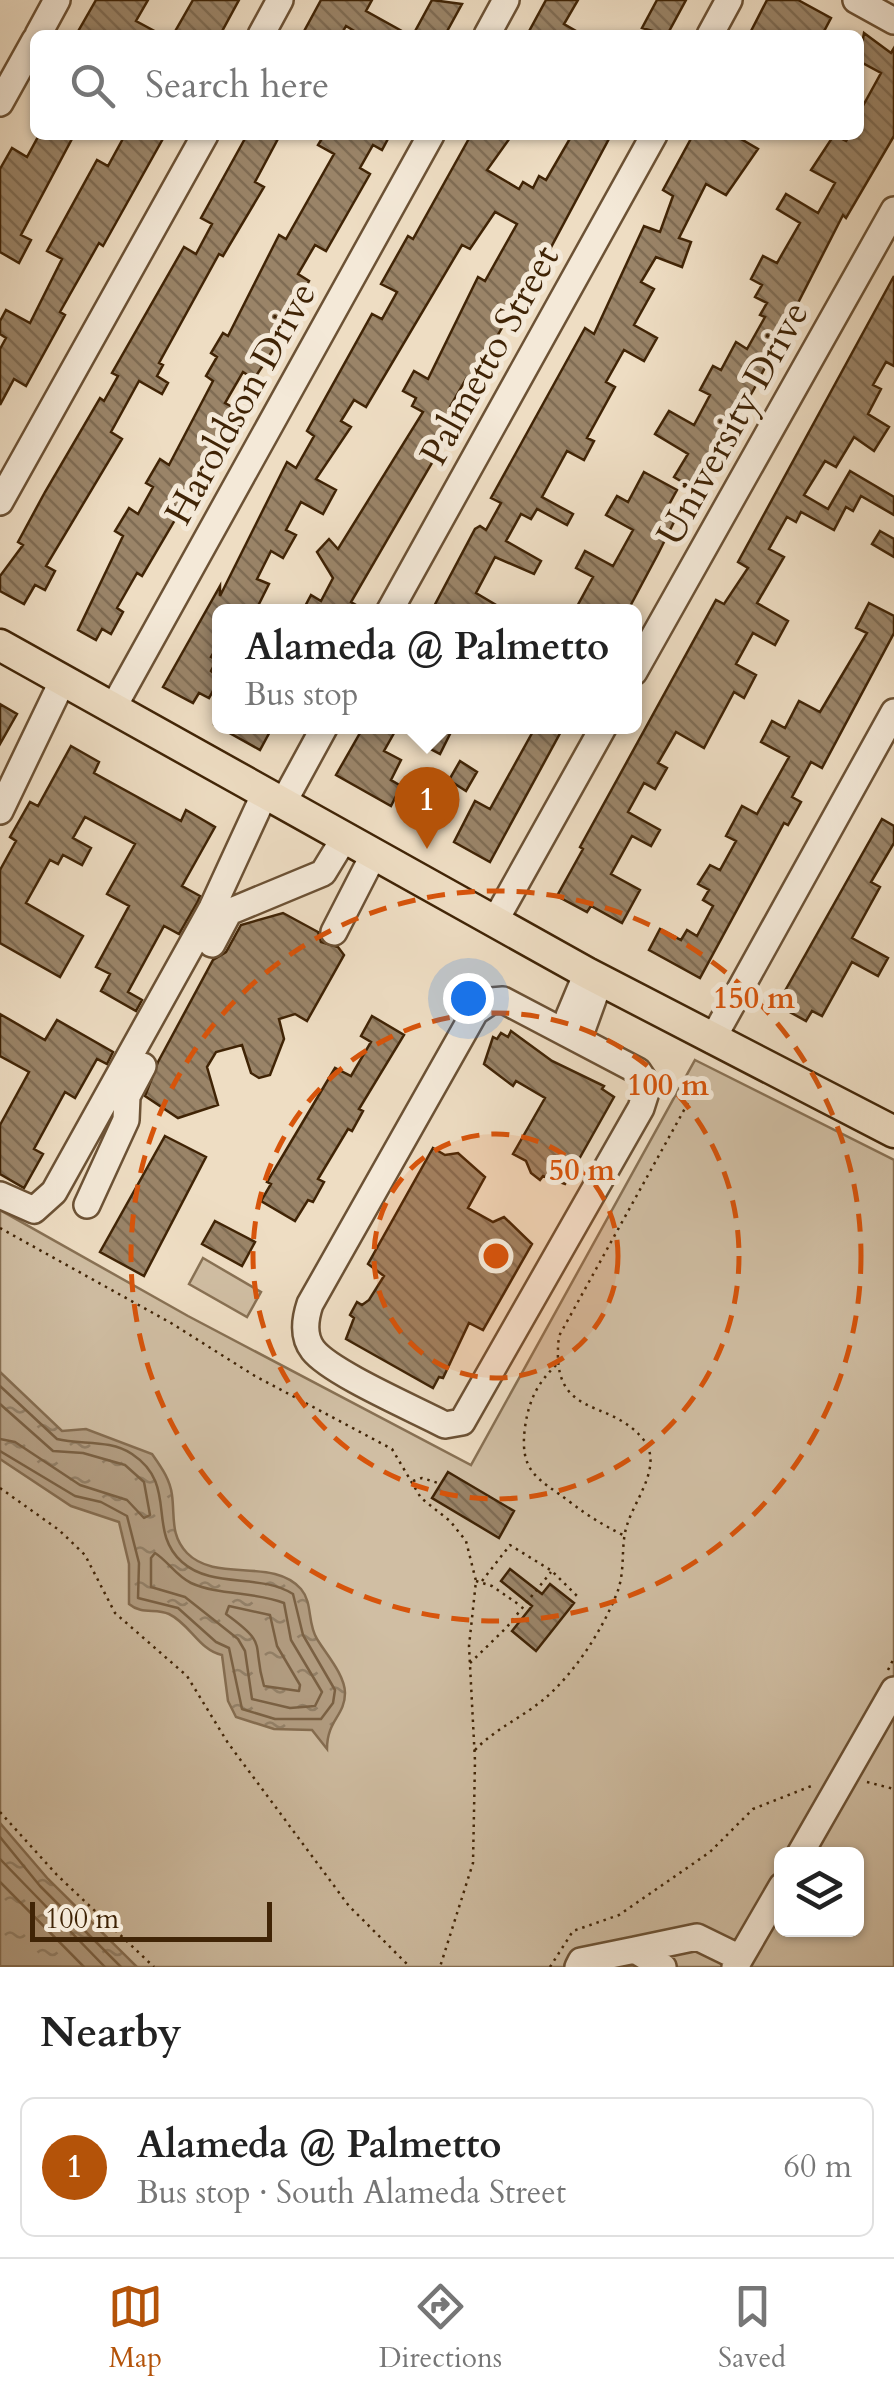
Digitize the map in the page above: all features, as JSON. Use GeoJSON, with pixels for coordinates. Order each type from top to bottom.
{"type":"FeatureCollection","features":[{"type":"Feature","properties":{"kind":"main road"},"geometry":{"type":"LineString","coordinates":[[0,645],[594,976],[894,1132]]}},
{"type":"Feature","properties":{"kind":"street"},"geometry":{"type":"LineString","coordinates":[[40,30],[57,0]]}},
{"type":"Feature","properties":{"kind":"street"},"geometry":{"type":"LineString","coordinates":[[264,30],[280,0]]}},
{"type":"Feature","properties":{"kind":"street"},"geometry":{"type":"LineString","coordinates":[[490,30],[506,0]]}},
{"type":"Feature","properties":{"kind":"street"},"geometry":{"type":"LineString","coordinates":[[713,30],[730,0]]}},
{"type":"Feature","properties":{"kind":"street"},"geometry":{"type":"LineString","coordinates":[[856,0],[894,22]]}},
{"type":"Feature","properties":{"kind":"street"},"geometry":{"type":"LineString","coordinates":[[0,103],[30,49]]}},
{"type":"Feature","properties":{"kind":"street"},"geometry":{"type":"LineString","coordinates":[[0,502],[202,140]]}},
{"type":"Feature","properties":{"kind":"street","name":"Haroldson Drive"},"geometry":{"type":"LineString","coordinates":[[113,708],[428,140]]}},
{"type":"Feature","properties":{"kind":"street","name":"Palmetto Street"},"geometry":{"type":"LineString","coordinates":[[393,604],[651,140]]}},
{"type":"Feature","properties":{"kind":"street","name":"University Drive"},"geometry":{"type":"LineString","coordinates":[[642,658],[894,210]]}},
{"type":"Feature","properties":{"kind":"street"},"geometry":{"type":"LineString","coordinates":[[0,811],[63,680]]}},
{"type":"Feature","properties":{"kind":"street"},"geometry":{"type":"LineString","coordinates":[[712,1040],[894,712]]}},
{"type":"Feature","properties":{"kind":"street"},"geometry":{"type":"LineString","coordinates":[[0,1195],[34,1210],[54,1192],[274,798],[319,734]]}},
{"type":"Feature","properties":{"kind":"street"},"geometry":{"type":"LineString","coordinates":[[495,921],[600,734]]}},
{"type":"Feature","properties":{"kind":"street"},"geometry":{"type":"LineString","coordinates":[[87,1205],[126,1120],[127,1096],[229,912],[323,873],[345,838]]}},
{"type":"Feature","properties":{"kind":"street"},"geometry":{"type":"LineString","coordinates":[[334,932],[374,854]]}},
{"type":"Feature","properties":{"kind":"street"},"geometry":{"type":"LineString","coordinates":[[572,1034],[570,1016],[594,976]]}},
{"type":"Feature","properties":{"kind":"street"},"geometry":{"type":"LineString","coordinates":[[491,1000],[503,1000],[572,1034],[638,1071],[648,1086],[641,1108],[472,1406],[462,1422],[445,1425],[312,1349],[304,1324],[306,1314],[475,1012],[491,1000]]}},
{"type":"Feature","properties":{"kind":"street"},"geometry":{"type":"LineString","coordinates":[[804,1847],[889,1683]]}},
{"type":"Feature","properties":{"kind":"street"},"geometry":{"type":"LineString","coordinates":[[582,1965],[697,1938],[738,1962],[774,1900]]}},
{"type":"Feature","properties":{"kind":"street"},"geometry":{"type":"LineString","coordinates":[[635,1950],[662,1967]]}},
{"type":"Feature","properties":{"kind":"path"},"geometry":{"type":"LineString","coordinates":[[624,1536],[590,1520],[540,1484],[528,1469],[524,1437],[531,1395],[557,1364],[564,1321],[704,1074]]}},
{"type":"Feature","properties":{"kind":"path"},"geometry":{"type":"LineString","coordinates":[[0,1228],[171,1323],[255,1376],[392,1448],[426,1504],[450,1521],[466,1541],[476,1581],[468,1664],[474,1750],[473,1863],[440,1967]]}},
{"type":"Feature","properties":{"kind":"path"},"geometry":{"type":"LineString","coordinates":[[474,1750],[545,1698],[576,1664],[617,1594],[624,1536],[649,1472],[648,1448],[632,1430],[567,1389],[557,1364]]}},
{"type":"Feature","properties":{"kind":"path"},"geometry":{"type":"LineString","coordinates":[[413,1481],[422,1478],[438,1484]]}},
{"type":"Feature","properties":{"kind":"path"},"geometry":{"type":"LineString","coordinates":[[0,1488],[59,1530],[85,1555],[116,1613],[187,1676],[228,1743],[349,1906],[410,1967]]}},
{"type":"Feature","properties":{"kind":"path"},"geometry":{"type":"LineString","coordinates":[[482,1581],[510,1545],[552,1570],[578,1597]]}},
{"type":"Feature","properties":{"kind":"path"},"geometry":{"type":"LineString","coordinates":[[468,1664],[552,1570]]}},
{"type":"Feature","properties":{"kind":"path"},"geometry":{"type":"LineString","coordinates":[[476,1581],[522,1607]]}},
{"type":"Feature","properties":{"kind":"path"},"geometry":{"type":"LineString","coordinates":[[889,1683],[894,1658]]}},
{"type":"Feature","properties":{"kind":"path"},"geometry":{"type":"LineString","coordinates":[[550,1967],[573,1932],[619,1915],[701,1859],[752,1809],[823,1779]]}},
{"type":"Feature","properties":{"kind":"path"},"geometry":{"type":"LineString","coordinates":[[860,1779],[894,1790]]}},
{"type":"Feature","properties":{"kind":"path"},"geometry":{"type":"LineString","coordinates":[[0,1812],[57,1875],[154,1967]]}},
{"type":"Feature","properties":{"kind":"shaded area"},"geometry":{"type":"Polygon","coordinates":[[[695,1060],[894,1160],[894,1967],[0,1967],[0,1210],[188,1316],[471,1465],[695,1060]]]}},
{"type":"Feature","properties":{"kind":"shaded area"},"geometry":{"type":"Polygon","coordinates":[[[203,1258],[261,1292],[247,1317],[189,1284],[203,1258]]]}},
{"type":"Feature","properties":{"kind":"water"},"geometry":{"type":"Polygon","coordinates":[[[0,1372],[62,1431],[86,1429],[152,1454],[169,1484],[178,1539],[199,1562],[275,1574],[301,1589],[314,1633],[344,1686],[344,1701],[330,1731],[327,1749],[312,1730],[274,1729],[236,1717],[228,1701],[222,1655],[207,1648],[169,1614],[129,1604],[129,1564],[119,1522],[71,1506],[0,1459],[0,1372]]]}},
{"type":"Feature","properties":{"kind":"water"},"geometry":{"type":"Polygon","coordinates":[[[0,1823],[48,1879],[137,1967],[0,1966],[0,1823]]]}},
{"type":"Feature","properties":{"kind":"building"},"geometry":{"type":"Polygon","coordinates":[[[96,0],[148,0],[136,21],[153,30],[79,30],[96,0]]]}},
{"type":"Feature","properties":{"kind":"building"},"geometry":{"type":"Polygon","coordinates":[[[193,0],[239,0],[223,30],[176,30],[193,0]]]}},
{"type":"Feature","properties":{"kind":"building"},"geometry":{"type":"Polygon","coordinates":[[[321,0],[372,0],[366,11],[400,30],[353,30],[346,26],[344,30],[305,30],[321,0]]]}},
{"type":"Feature","properties":{"kind":"building"},"geometry":{"type":"Polygon","coordinates":[[[432,0],[462,4],[448,30],[416,30],[432,0]]]}},
{"type":"Feature","properties":{"kind":"building"},"geometry":{"type":"Polygon","coordinates":[[[546,0],[578,0],[564,24],[574,30],[530,30],[546,0]]]}},
{"type":"Feature","properties":{"kind":"building"},"geometry":{"type":"Polygon","coordinates":[[[657,0],[686,0],[670,30],[642,28],[657,0]]]}},
{"type":"Feature","properties":{"kind":"building"},"geometry":{"type":"Polygon","coordinates":[[[767,0],[798,0],[831,18],[825,30],[752,30],[767,0]]]}},
{"type":"Feature","properties":{"kind":"building"},"geometry":{"type":"Polygon","coordinates":[[[864,33],[891,53],[894,48],[894,136],[846,218],[843,215],[754,389],[696,490],[674,477],[688,454],[655,434],[669,411],[694,425],[710,395],[700,390],[713,366],[721,370],[736,342],[747,349],[765,317],[760,315],[767,303],[755,297],[762,285],[751,279],[763,256],[777,263],[800,223],[777,209],[786,194],[818,213],[835,183],[811,170],[831,140],[864,140],[864,104],[881,73],[864,64],[864,33]]]}},
{"type":"Feature","properties":{"kind":"building"},"geometry":{"type":"Polygon","coordinates":[[[36,140],[71,140],[21,235],[31,240],[19,263],[0,252],[0,169],[12,148],[27,157],[36,140]]]}},
{"type":"Feature","properties":{"kind":"building"},"geometry":{"type":"Polygon","coordinates":[[[122,140],[162,140],[103,246],[99,243],[60,312],[65,315],[26,386],[14,379],[0,405],[0,349],[6,338],[0,334],[0,321],[6,310],[30,323],[62,259],[47,251],[97,160],[108,166],[122,140]]]}},
{"type":"Feature","properties":{"kind":"building"},"geometry":{"type":"Polygon","coordinates":[[[244,140],[277,140],[255,182],[264,187],[223,256],[219,254],[159,363],[163,365],[157,376],[168,383],[162,394],[139,381],[111,432],[122,439],[46,566],[55,571],[45,590],[35,585],[24,604],[0,591],[0,576],[23,545],[18,542],[100,398],[104,401],[118,376],[112,373],[184,247],[196,254],[212,224],[201,218],[244,140]]]}},
{"type":"Feature","properties":{"kind":"building"},"geometry":{"type":"Polygon","coordinates":[[[321,140],[387,140],[382,150],[373,145],[360,168],[370,174],[326,251],[315,245],[298,274],[309,281],[271,353],[254,379],[243,372],[225,403],[236,409],[142,576],[137,573],[117,608],[123,612],[111,634],[102,629],[96,640],[78,630],[123,536],[115,531],[129,508],[138,514],[153,487],[146,483],[160,459],[169,465],[213,381],[206,376],[217,357],[211,353],[223,333],[228,336],[279,235],[286,239],[334,154],[318,145],[321,140]]]}},
{"type":"Feature","properties":{"kind":"building"},"geometry":{"type":"Polygon","coordinates":[[[468,140],[508,140],[487,170],[519,189],[523,182],[533,188],[539,176],[546,180],[569,140],[608,140],[525,296],[521,294],[490,349],[495,351],[476,384],[466,379],[450,407],[461,413],[351,602],[354,604],[306,604],[311,595],[321,601],[333,578],[317,552],[329,539],[338,549],[423,412],[412,406],[416,398],[403,391],[414,371],[428,379],[478,277],[485,281],[517,224],[495,212],[470,249],[462,245],[366,407],[354,400],[341,421],[351,427],[316,479],[336,490],[323,514],[301,502],[286,530],[296,535],[283,558],[271,551],[257,579],[269,584],[259,604],[212,604],[212,693],[209,698],[199,693],[193,703],[163,687],[220,586],[220,596],[287,462],[296,468],[314,436],[307,431],[372,314],[382,319],[397,292],[381,284],[408,236],[413,239],[468,140]]]}},
{"type":"Feature","properties":{"kind":"building"},"geometry":{"type":"Polygon","coordinates":[[[690,140],[743,140],[758,149],[726,195],[706,184],[679,238],[691,242],[682,267],[656,257],[641,282],[654,289],[634,325],[657,338],[644,361],[624,350],[606,382],[615,387],[587,438],[594,441],[584,460],[567,451],[542,497],[573,514],[567,525],[537,509],[531,519],[521,514],[506,541],[541,561],[534,574],[495,557],[476,593],[495,604],[435,604],[475,529],[480,526],[486,530],[501,503],[491,498],[585,328],[594,334],[644,226],[660,232],[673,196],[663,190],[690,140]]]}},
{"type":"Feature","properties":{"kind":"building"},"geometry":{"type":"Polygon","coordinates":[[[894,276],[894,366],[886,362],[873,385],[881,389],[868,414],[889,427],[874,451],[854,437],[836,467],[825,461],[804,495],[828,509],[850,471],[894,497],[894,515],[861,496],[853,511],[846,507],[834,530],[801,512],[796,522],[787,517],[769,549],[784,557],[757,603],[788,621],[775,645],[753,633],[736,664],[756,675],[744,698],[734,692],[704,748],[676,732],[658,763],[667,768],[655,789],[644,783],[628,812],[660,830],[651,846],[632,836],[611,874],[640,890],[622,923],[591,906],[587,912],[557,896],[583,849],[580,847],[716,600],[724,604],[748,568],[738,562],[894,276]]]}},
{"type":"Feature","properties":{"kind":"building"},"geometry":{"type":"Polygon","coordinates":[[[644,472],[677,490],[666,510],[677,516],[631,604],[578,604],[593,577],[576,568],[585,551],[613,566],[633,530],[606,515],[617,496],[628,502],[644,472]]]}},
{"type":"Feature","properties":{"kind":"building"},"geometry":{"type":"Polygon","coordinates":[[[880,531],[894,539],[894,557],[872,544],[880,531]]]}},
{"type":"Feature","properties":{"kind":"building"},"geometry":{"type":"Polygon","coordinates":[[[869,603],[894,616],[894,633],[822,768],[811,762],[792,797],[801,802],[788,825],[784,823],[700,978],[649,950],[660,929],[681,940],[687,930],[697,936],[713,906],[703,900],[709,890],[698,884],[710,865],[720,870],[736,841],[726,836],[742,806],[757,814],[789,757],[761,742],[772,721],[785,728],[799,701],[820,712],[867,633],[856,628],[869,603]]]}},
{"type":"Feature","properties":{"kind":"building"},"geometry":{"type":"Polygon","coordinates":[[[0,704],[17,714],[0,744],[0,704]]]}},
{"type":"Feature","properties":{"kind":"building"},"geometry":{"type":"Polygon","coordinates":[[[231,734],[269,734],[260,750],[231,734]]]}},
{"type":"Feature","properties":{"kind":"building"},"geometry":{"type":"Polygon","coordinates":[[[359,734],[394,734],[384,751],[401,760],[391,780],[401,786],[391,806],[336,775],[359,734]]]}},
{"type":"Feature","properties":{"kind":"building"},"geometry":{"type":"Polygon","coordinates":[[[417,734],[450,734],[440,754],[423,745],[427,739],[417,734]]]}},
{"type":"Feature","properties":{"kind":"building"},"geometry":{"type":"Polygon","coordinates":[[[532,734],[560,734],[490,862],[454,842],[475,801],[490,809],[532,734]]]}},
{"type":"Feature","properties":{"kind":"building"},"geometry":{"type":"Polygon","coordinates":[[[71,746],[99,762],[94,773],[181,821],[186,810],[215,827],[182,886],[200,896],[198,901],[179,934],[164,926],[128,992],[142,1000],[136,1011],[101,991],[110,974],[96,967],[129,906],[107,894],[135,844],[85,817],[73,838],[91,848],[82,865],[63,855],[58,864],[50,860],[26,903],[83,936],[60,977],[0,943],[0,870],[16,841],[10,837],[30,802],[38,806],[71,746]]]}},
{"type":"Feature","properties":{"kind":"building"},"geometry":{"type":"Polygon","coordinates":[[[460,761],[477,772],[466,791],[449,780],[460,761]]]}},
{"type":"Feature","properties":{"kind":"building"},"geometry":{"type":"Polygon","coordinates":[[[882,819],[894,826],[894,843],[871,882],[880,887],[852,938],[888,958],[878,976],[852,962],[822,1016],[812,1011],[806,1021],[777,1005],[882,819]]]}},
{"type":"Feature","properties":{"kind":"building"},"geometry":{"type":"Polygon","coordinates":[[[283,913],[318,932],[321,942],[338,947],[344,955],[307,1021],[295,1014],[279,1019],[284,1039],[270,1075],[259,1078],[251,1073],[242,1045],[216,1052],[207,1067],[218,1105],[178,1118],[145,1096],[158,1062],[213,960],[226,952],[241,925],[283,913]]]}},
{"type":"Feature","properties":{"kind":"building"},"geometry":{"type":"Polygon","coordinates":[[[0,1014],[45,1040],[57,1020],[113,1052],[107,1064],[97,1059],[75,1098],[65,1092],[34,1149],[43,1154],[24,1188],[0,1174],[0,1125],[29,1072],[0,1056],[0,1014]]]}},
{"type":"Feature","properties":{"kind":"building"},"geometry":{"type":"Polygon","coordinates":[[[372,1016],[404,1035],[359,1109],[363,1111],[352,1131],[348,1129],[318,1179],[324,1182],[313,1202],[308,1200],[295,1221],[261,1201],[271,1184],[267,1182],[335,1068],[351,1076],[371,1042],[361,1036],[372,1016]]]}},
{"type":"Feature","properties":{"kind":"building"},"geometry":{"type":"Polygon","coordinates":[[[511,1031],[552,1061],[604,1086],[602,1089],[614,1097],[565,1184],[543,1176],[540,1180],[531,1173],[526,1161],[513,1154],[545,1098],[516,1081],[513,1086],[484,1064],[493,1037],[497,1039],[501,1033],[508,1037],[511,1031]]]}},
{"type":"Feature","properties":{"kind":"building"},"geometry":{"type":"Polygon","coordinates":[[[165,1136],[206,1157],[144,1276],[100,1252],[165,1136]]]}},
{"type":"Feature","properties":{"kind":"building"},"geometry":{"type":"Polygon","coordinates":[[[433,1148],[445,1155],[458,1153],[485,1177],[468,1208],[493,1222],[504,1217],[532,1244],[483,1330],[469,1323],[443,1378],[439,1377],[433,1388],[346,1339],[354,1318],[350,1315],[357,1302],[362,1305],[369,1300],[384,1276],[368,1264],[433,1148]]]}},
{"type":"Feature","properties":{"kind":"building"},"geometry":{"type":"Polygon","coordinates":[[[215,1221],[255,1242],[242,1266],[202,1244],[215,1221]]]}},
{"type":"Feature","properties":{"kind":"building"},"geometry":{"type":"Polygon","coordinates":[[[448,1472],[514,1511],[499,1538],[432,1498],[448,1472]]]}},
{"type":"Feature","properties":{"kind":"building"},"geometry":{"type":"Polygon","coordinates":[[[510,1569],[542,1594],[550,1584],[574,1603],[536,1651],[512,1631],[532,1606],[501,1581],[510,1569]]]}},
{"type":"Feature","properties":{"kind":"place","name":"Alameda @ Palmetto"},"geometry":{"type":"Point","coordinates":[427,849]}}]}
